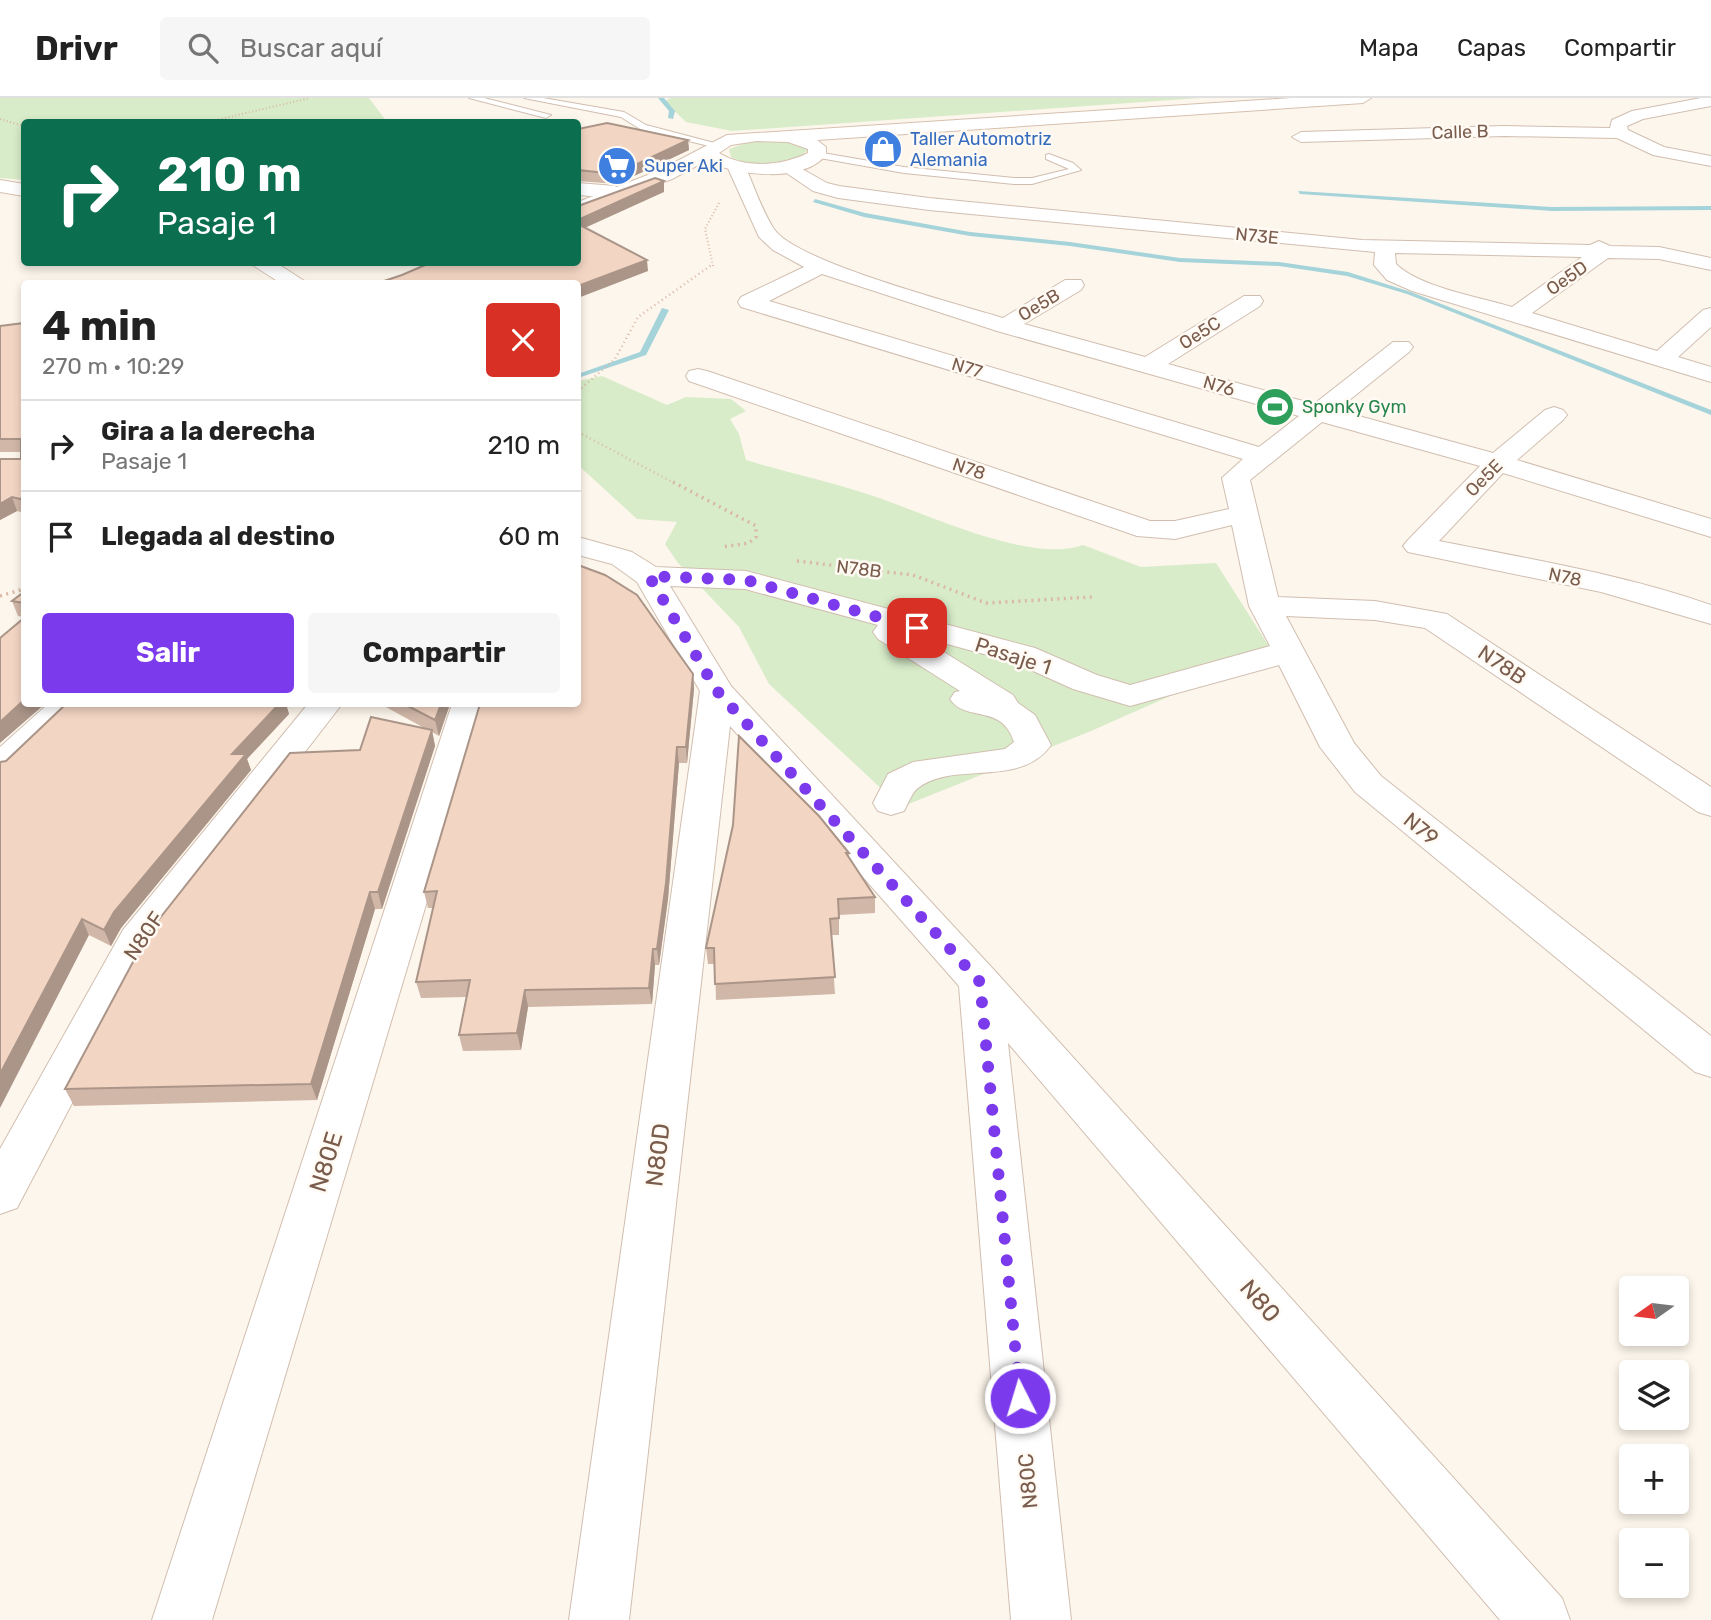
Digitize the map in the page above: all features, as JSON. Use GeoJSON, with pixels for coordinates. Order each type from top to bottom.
{"type":"FeatureCollection","features":[{"type":"Feature","properties":{"kind":"street"},"geometry":{"type":"LineString","coordinates":[[581,207],[615,191],[665,174],[713,148],[741,137],[857,133],[1171,109],[1363,98]]}},
{"type":"Feature","properties":{"kind":"street"},"geometry":{"type":"LineString","coordinates":[[1620,133],[1618,124],[1638,115],[1711,101]]}},
{"type":"Feature","properties":{"kind":"street","name":"Calle B"},"geometry":{"type":"LineString","coordinates":[[1301,137],[1504,131],[1620,133],[1659,151],[1711,161]]}},
{"type":"Feature","properties":{"kind":"street"},"geometry":{"type":"LineString","coordinates":[[665,174],[785,167],[807,161],[817,151],[857,133]]}},
{"type":"Feature","properties":{"kind":"street"},"geometry":{"type":"LineString","coordinates":[[787,137],[806,141],[817,151]]}},
{"type":"Feature","properties":{"kind":"street"},"geometry":{"type":"LineString","coordinates":[[713,148],[712,157],[738,171]]}},
{"type":"Feature","properties":{"kind":"street"},"geometry":{"type":"LineString","coordinates":[[754,204],[785,167]]}},
{"type":"Feature","properties":{"kind":"street","name":"N73E"},"geometry":{"type":"LineString","coordinates":[[785,167],[838,192],[1185,225],[1390,248],[1673,243],[1711,251]]}},
{"type":"Feature","properties":{"kind":"street","name":"N76"},"geometry":{"type":"LineString","coordinates":[[738,171],[766,233],[780,246],[820,267],[1005,326],[1498,463],[1711,528]]}},
{"type":"Feature","properties":{"kind":"street"},"geometry":{"type":"LineString","coordinates":[[0,186],[21,190]]}},
{"type":"Feature","properties":{"kind":"street"},"geometry":{"type":"LineString","coordinates":[[581,189],[615,191]]}},
{"type":"Feature","properties":{"kind":"street","name":"N73E"},"geometry":{"type":"LineString","coordinates":[[1185,225],[1597,246],[1659,253],[1711,264]]}},
{"type":"Feature","properties":{"kind":"street","name":"Oe5D"},"geometry":{"type":"LineString","coordinates":[[1515,315],[1597,246]]}},
{"type":"Feature","properties":{"kind":"street"},"geometry":{"type":"LineString","coordinates":[[1390,248],[1385,251],[1384,261],[1395,275],[1438,292],[1711,375]]}},
{"type":"Feature","properties":{"kind":"street"},"geometry":{"type":"LineString","coordinates":[[265,266],[292,280]]}},
{"type":"Feature","properties":{"kind":"street","name":"N77"},"geometry":{"type":"LineString","coordinates":[[820,267],[749,302],[1261,456]]}},
{"type":"Feature","properties":{"kind":"street","name":"Oe5B"},"geometry":{"type":"LineString","coordinates":[[1005,326],[1073,285]]}},
{"type":"Feature","properties":{"kind":"street","name":"Oe5C"},"geometry":{"type":"LineString","coordinates":[[1148,366],[1252,301]]}},
{"type":"Feature","properties":{"kind":"street"},"geometry":{"type":"LineString","coordinates":[[1660,361],[1710,316]]}},
{"type":"Feature","properties":{"kind":"street"},"geometry":{"type":"LineString","coordinates":[[1244,514],[1236,478],[1401,347]]}},
{"type":"Feature","properties":{"kind":"street","name":"N78"},"geometry":{"type":"LineString","coordinates":[[698,376],[1147,530],[1175,530],[1244,514]]}},
{"type":"Feature","properties":{"kind":"street","name":"Oe5E"},"geometry":{"type":"LineString","coordinates":[[1418,546],[1498,463],[1555,415]]}},
{"type":"Feature","properties":{"kind":"street","name":"N79"},"geometry":{"type":"LineString","coordinates":[[1244,514],[1265,606],[1338,747],[1368,784],[1711,1060]]}},
{"type":"Feature","properties":{"kind":"street","name":"N78"},"geometry":{"type":"LineString","coordinates":[[1418,546],[1614,587],[1680,603],[1711,615]]}},
{"type":"Feature","properties":{"kind":"street"},"geometry":{"type":"LineString","coordinates":[[581,547],[622,558],[649,576],[717,691],[980,982]]}},
{"type":"Feature","properties":{"kind":"street","name":"Pasaje 1"},"geometry":{"type":"LineString","coordinates":[[649,576],[746,580],[1024,655],[1085,682],[1130,696],[1268,656],[1290,654]]}},
{"type":"Feature","properties":{"kind":"street","name":"N78B"},"geometry":{"type":"LineString","coordinates":[[1265,606],[1422,616],[1436,621],[1711,804]]}},
{"type":"Feature","properties":{"kind":"street"},"geometry":{"type":"LineString","coordinates":[[849,608],[1017,714],[1029,729],[1033,745],[1015,758],[926,770],[901,782],[891,803]]}},
{"type":"Feature","properties":{"kind":"street","name":"N80D"},"geometry":{"type":"LineString","coordinates":[[599,1620],[717,691]]}},
{"type":"Feature","properties":{"kind":"street"},"geometry":{"type":"LineString","coordinates":[[967,699],[1017,714]]}},
{"type":"Feature","properties":{"kind":"street"},"geometry":{"type":"LineString","coordinates":[[0,766],[64,707]]}},
{"type":"Feature","properties":{"kind":"street","name":"N80F"},"geometry":{"type":"LineString","coordinates":[[0,1194],[137,940],[323,707]]}},
{"type":"Feature","properties":{"kind":"street","name":"N80E"},"geometry":{"type":"LineString","coordinates":[[182,1620],[468,707]]}},
{"type":"Feature","properties":{"kind":"street","name":"N80C"},"geometry":{"type":"LineString","coordinates":[[980,982],[1041,1620]]}},
{"type":"Feature","properties":{"kind":"street","name":"N80"},"geometry":{"type":"LineString","coordinates":[[980,982],[1540,1620]]}},
{"type":"Feature","properties":{"kind":"lane"},"geometry":{"type":"LineString","coordinates":[[473,98],[500,106],[562,117]]}},
{"type":"Feature","properties":{"kind":"lane"},"geometry":{"type":"LineString","coordinates":[[528,98],[624,115],[643,127]]}},
{"type":"Feature","properties":{"kind":"lane"},"geometry":{"type":"LineString","coordinates":[[617,126],[643,127],[713,148]]}},
{"type":"Feature","properties":{"kind":"lane"},"geometry":{"type":"LineString","coordinates":[[817,151],[904,170],[1014,181],[1032,181],[1076,170],[1049,157]]}},
{"type":"Feature","properties":{"kind":"path"},"geometry":{"type":"LineString","coordinates":[[221,119],[310,98]]}},
{"type":"Feature","properties":{"kind":"path"},"geometry":{"type":"LineString","coordinates":[[0,119],[21,125]]}},
{"type":"Feature","properties":{"kind":"path"},"geometry":{"type":"LineString","coordinates":[[581,388],[615,359],[638,317],[713,266],[705,229],[723,196],[733,186],[738,171]]}},
{"type":"Feature","properties":{"kind":"path"},"geometry":{"type":"LineString","coordinates":[[581,434],[756,526],[757,537],[749,543],[716,550],[730,553]]}},
{"type":"Feature","properties":{"kind":"path","name":"N78B"},"geometry":{"type":"LineString","coordinates":[[795,561],[913,575],[986,603],[1092,597]]}},
{"type":"Feature","properties":{"kind":"path"},"geometry":{"type":"LineString","coordinates":[[0,596],[21,590]]}},
{"type":"Feature","properties":{"kind":"green space"},"geometry":{"type":"Polygon","coordinates":[[[0,98],[369,98],[385,119],[21,119],[21,180],[0,178],[0,98]]]}},
{"type":"Feature","properties":{"kind":"green space"},"geometry":{"type":"Polygon","coordinates":[[[670,98],[1200,98],[732,131],[686,122],[665,102],[670,98]]]}},
{"type":"Feature","properties":{"kind":"green space"},"geometry":{"type":"Polygon","coordinates":[[[784,140],[808,147],[807,151],[790,160],[760,164],[731,157],[729,149],[751,141],[784,140]]]}},
{"type":"Feature","properties":{"kind":"green space"},"geometry":{"type":"Polygon","coordinates":[[[602,376],[667,405],[686,397],[731,399],[746,411],[730,419],[739,434],[746,460],[864,493],[1004,542],[1033,548],[1060,549],[1083,545],[1141,567],[1216,563],[1272,651],[1091,731],[901,807],[769,684],[739,627],[678,563],[665,544],[677,522],[637,519],[581,468],[581,380],[602,376]]]}},
{"type":"Feature","properties":{"kind":"building","name":"Super Aki"},"geometry":{"type":"Polygon","coordinates":[[[607,123],[688,140],[616,174],[581,170],[581,128],[607,123]]]}},
{"type":"Feature","properties":{"kind":"building"},"geometry":{"type":"Polygon","coordinates":[[[655,178],[664,181],[581,219],[581,205],[655,178]]]}},
{"type":"Feature","properties":{"kind":"building"},"geometry":{"type":"Polygon","coordinates":[[[581,226],[647,260],[581,285],[581,280],[387,280],[423,266],[581,266],[581,226]]]}},
{"type":"Feature","properties":{"kind":"building"},"geometry":{"type":"Polygon","coordinates":[[[21,323],[21,439],[0,439],[0,326],[21,323]]]}},
{"type":"Feature","properties":{"kind":"building"},"geometry":{"type":"Polygon","coordinates":[[[0,459],[21,459],[21,498],[12,497],[0,504],[0,459]]]}},
{"type":"Feature","properties":{"kind":"building"},"geometry":{"type":"Polygon","coordinates":[[[581,566],[605,575],[637,595],[693,674],[686,747],[677,747],[666,883],[657,949],[653,949],[649,988],[525,990],[517,1033],[459,1035],[470,980],[416,982],[437,891],[424,892],[479,707],[581,707],[581,566]]]}},
{"type":"Feature","properties":{"kind":"building"},"geometry":{"type":"Polygon","coordinates":[[[21,594],[21,602],[12,601],[21,594]]]}},
{"type":"Feature","properties":{"kind":"building"},"geometry":{"type":"Polygon","coordinates":[[[21,620],[21,703],[0,722],[0,638],[21,620]]]}},
{"type":"Feature","properties":{"kind":"building"},"geometry":{"type":"Polygon","coordinates":[[[63,707],[276,707],[232,754],[246,754],[114,912],[104,930],[82,919],[0,1074],[0,762],[6,761],[63,707]]]}},
{"type":"Feature","properties":{"kind":"building"},"geometry":{"type":"Polygon","coordinates":[[[410,707],[440,707],[435,720],[410,707]]]}},
{"type":"Feature","properties":{"kind":"building"},"geometry":{"type":"Polygon","coordinates":[[[371,717],[432,730],[378,892],[370,892],[311,1084],[65,1089],[149,932],[290,753],[360,750],[371,717]]]}},
{"type":"Feature","properties":{"kind":"building"},"geometry":{"type":"Polygon","coordinates":[[[739,736],[819,816],[849,853],[846,853],[875,897],[838,899],[839,918],[830,919],[835,977],[715,984],[714,948],[706,948],[733,825],[739,736]]]}},
{"type":"Feature","properties":{"kind":"waterway"},"geometry":{"type":"LineString","coordinates":[[661,98],[672,111],[671,118]]}},
{"type":"Feature","properties":{"kind":"waterway"},"geometry":{"type":"LineString","coordinates":[[1300,192],[1552,209],[1711,208]]}},
{"type":"Feature","properties":{"kind":"waterway"},"geometry":{"type":"LineString","coordinates":[[815,201],[864,215],[970,234],[1070,244],[1180,260],[1279,264],[1348,274],[1409,293],[1711,413]]}},
{"type":"Feature","properties":{"kind":"waterway"},"geometry":{"type":"LineString","coordinates":[[581,375],[643,353],[665,310]]}},
{"type":"Feature","properties":{"kind":"place","name":"Taller Automotriz Alemania"},"geometry":{"type":"Point","coordinates":[883,149]}},
{"type":"Feature","properties":{"kind":"place","name":"Super Aki"},"geometry":{"type":"Point","coordinates":[617,166]}},
{"type":"Feature","properties":{"kind":"place","name":"Sponky Gym"},"geometry":{"type":"Point","coordinates":[1275,407]}},
{"type":"Feature","properties":{"kind":"route"},"geometry":{"type":"LineString","coordinates":[[917,628],[746,580],[649,576],[717,691],[980,982],[1020,1398]]}}]}
